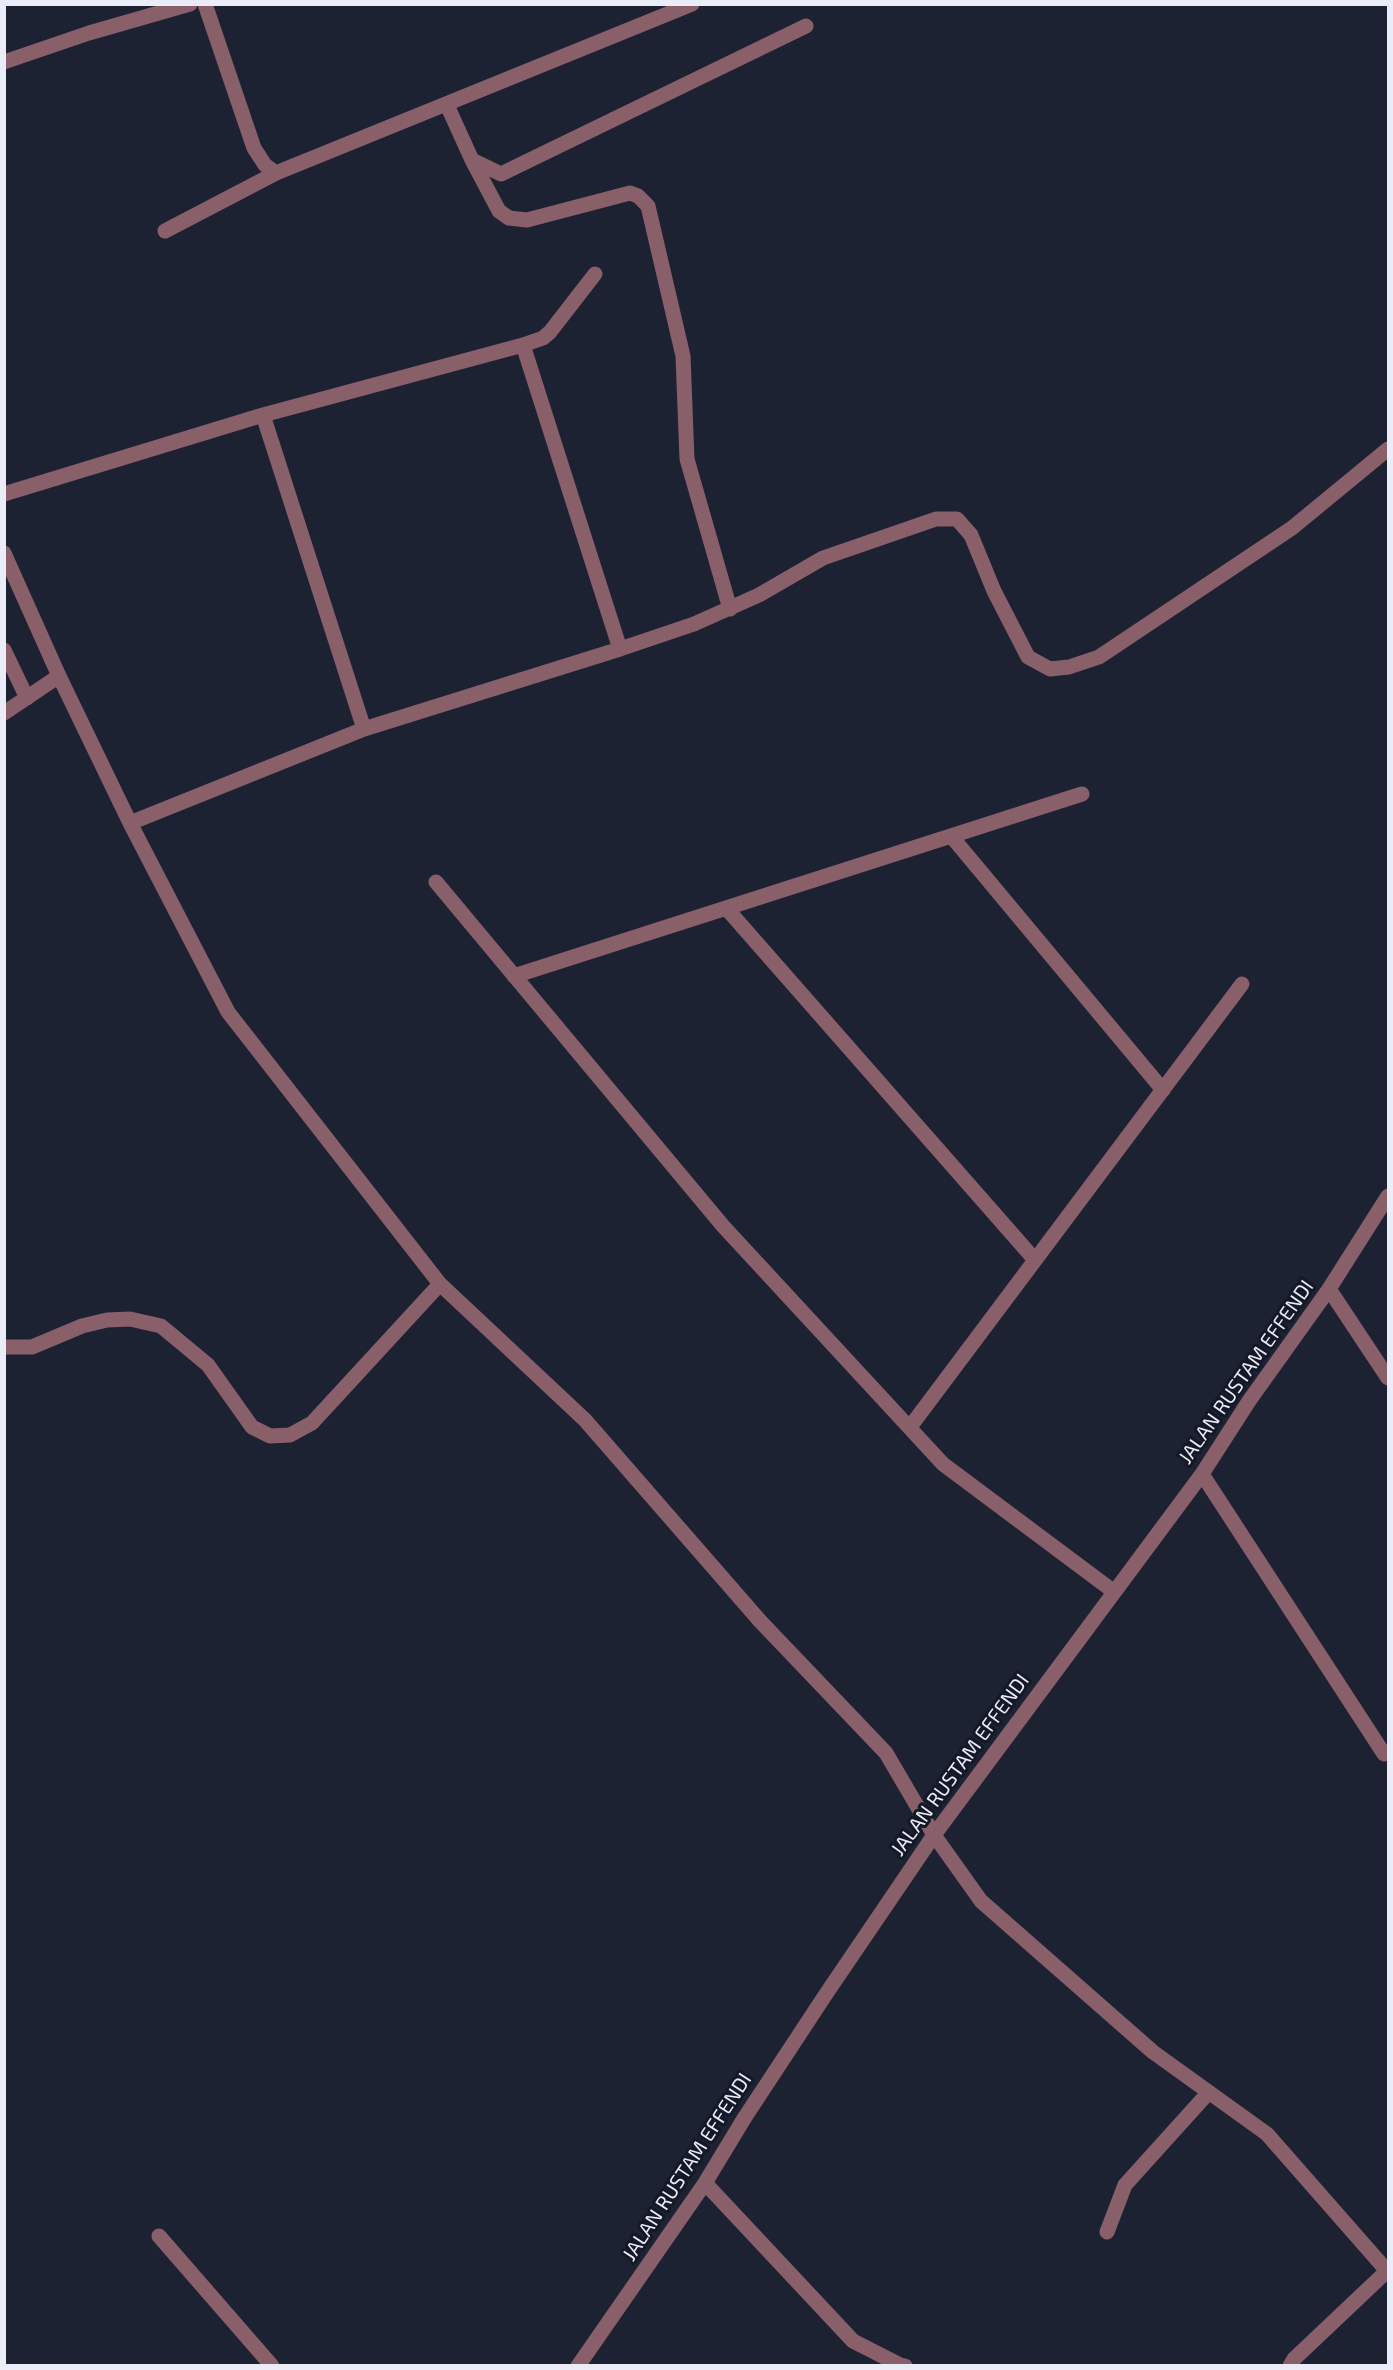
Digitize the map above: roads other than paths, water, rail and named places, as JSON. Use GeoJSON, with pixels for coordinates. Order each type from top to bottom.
{"type":"FeatureCollection","features":[{"type":"Feature","properties":{"kind":"street"},"geometry":{"type":"LineString","coordinates":[[4,62],[89,33],[190,4]]}},
{"type":"Feature","properties":{"kind":"street"},"geometry":{"type":"LineString","coordinates":[[205,4],[254,148],[265,165],[276,173]]}},
{"type":"Feature","properties":{"kind":"street"},"geometry":{"type":"LineString","coordinates":[[165,231],[276,173],[692,4]]}},
{"type":"Feature","properties":{"kind":"street"},"geometry":{"type":"LineString","coordinates":[[472,160],[501,174],[806,26]]}},
{"type":"Feature","properties":{"kind":"street"},"geometry":{"type":"LineString","coordinates":[[447,105],[499,211],[509,219],[527,220],[630,193],[638,196],[648,206],[683,356],[687,459],[730,609]]}},
{"type":"Feature","properties":{"kind":"street"},"geometry":{"type":"LineString","coordinates":[[4,494],[263,414],[543,338],[595,274]]}},
{"type":"Feature","properties":{"kind":"street"},"geometry":{"type":"LineString","coordinates":[[523,345],[620,649]]}},
{"type":"Feature","properties":{"kind":"street"},"geometry":{"type":"LineString","coordinates":[[263,414],[364,729]]}},
{"type":"Feature","properties":{"kind":"street"},"geometry":{"type":"LineString","coordinates":[[130,823],[364,729],[620,649],[730,609],[823,558],[936,519],[957,519],[971,535],[994,591],[1028,657],[1050,669],[1069,667],[1099,657],[1292,528],[1389,449]]}},
{"type":"Feature","properties":{"kind":"street"},"geometry":{"type":"LineString","coordinates":[[4,553],[59,676],[130,823],[228,1012],[440,1284],[585,1420],[760,1621],[886,1753],[934,1835],[981,1901],[1153,2052],[1267,2134],[1388,2272],[1294,2359],[1290,2366]]}},
{"type":"Feature","properties":{"kind":"street"},"geometry":{"type":"LineString","coordinates":[[4,650],[27,698]]}},
{"type":"Feature","properties":{"kind":"street"},"geometry":{"type":"LineString","coordinates":[[4,713],[59,676]]}},
{"type":"Feature","properties":{"kind":"street"},"geometry":{"type":"LineString","coordinates":[[514,976],[1082,794]]}},
{"type":"Feature","properties":{"kind":"street"},"geometry":{"type":"LineString","coordinates":[[952,837],[1163,1090]]}},
{"type":"Feature","properties":{"kind":"street"},"geometry":{"type":"LineString","coordinates":[[436,882],[723,1226],[943,1464],[1113,1591]]}},
{"type":"Feature","properties":{"kind":"street"},"geometry":{"type":"LineString","coordinates":[[727,909],[1035,1260]]}},
{"type":"Feature","properties":{"kind":"street"},"geometry":{"type":"LineString","coordinates":[[909,1427],[1242,984]]}},
{"type":"Feature","properties":{"kind":"street","name":"JALAN RUSTAM EFFENDI"},"geometry":{"type":"LineString","coordinates":[[578,2366],[705,2183],[807,2022],[934,1835],[1202,1474],[1329,1289],[1389,1196]]}},
{"type":"Feature","properties":{"kind":"street"},"geometry":{"type":"LineString","coordinates":[[4,1347],[32,1347],[82,1326],[107,1320],[130,1319],[161,1326],[208,1365],[252,1427],[270,1436],[290,1435],[312,1424],[440,1284]]}},
{"type":"Feature","properties":{"kind":"street"},"geometry":{"type":"LineString","coordinates":[[1329,1289],[1389,1378]]}},
{"type":"Feature","properties":{"kind":"street"},"geometry":{"type":"LineString","coordinates":[[1202,1474],[1384,1754]]}},
{"type":"Feature","properties":{"kind":"street"},"geometry":{"type":"LineString","coordinates":[[1107,2232],[1125,2185],[1209,2092]]}},
{"type":"Feature","properties":{"kind":"street"},"geometry":{"type":"LineString","coordinates":[[705,2183],[853,2341],[905,2366]]}},
{"type":"Feature","properties":{"kind":"street"},"geometry":{"type":"LineString","coordinates":[[159,2236],[272,2366]]}}]}
